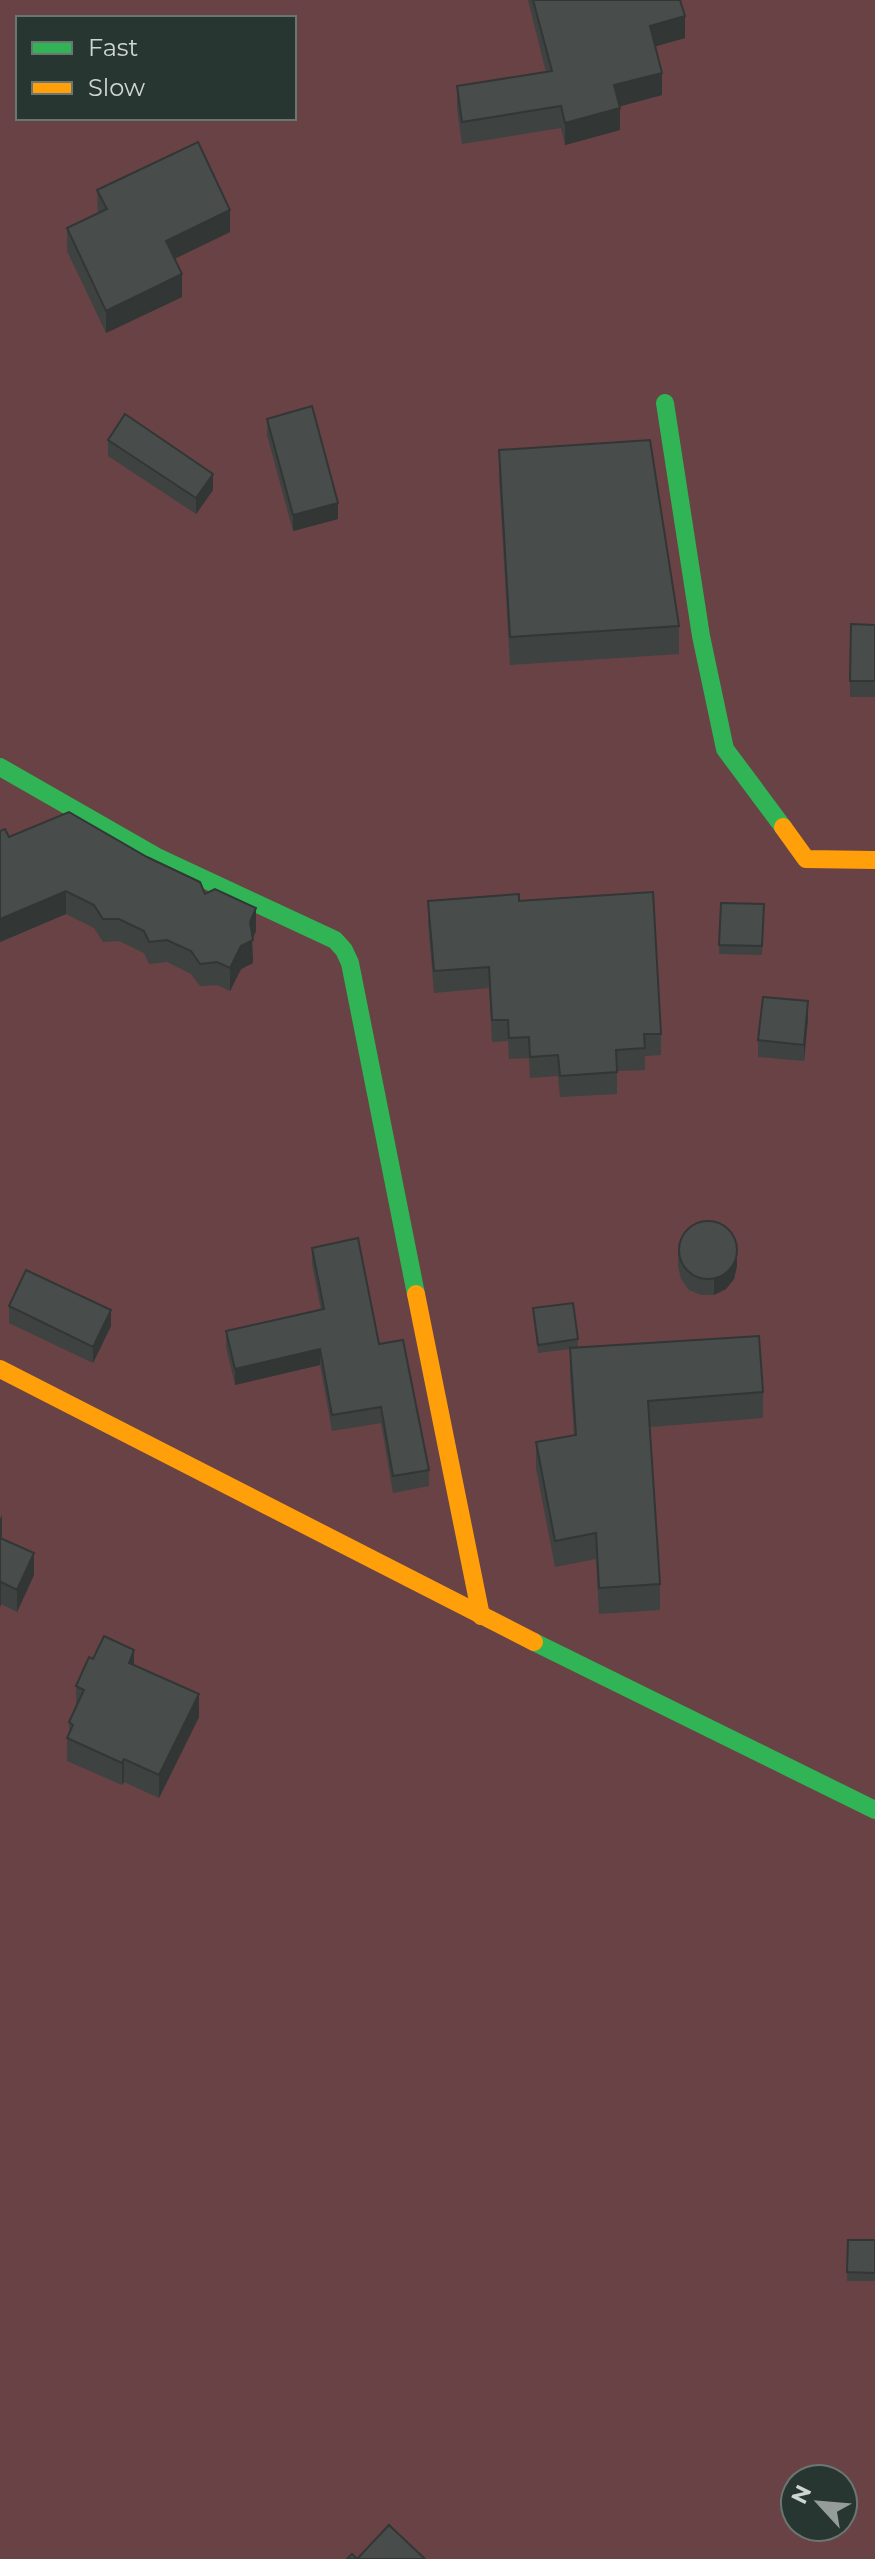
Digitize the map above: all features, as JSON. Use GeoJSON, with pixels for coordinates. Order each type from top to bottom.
{"type":"FeatureCollection","features":[{"type":"Feature","properties":{"kind":"street"},"geometry":{"type":"LineString","coordinates":[[665,403],[701,636],[725,749],[806,859],[875,860]]}},
{"type":"Feature","properties":{"kind":"street"},"geometry":{"type":"LineString","coordinates":[[0,767],[159,858],[335,940],[344,950],[356,994],[481,1616]]}},
{"type":"Feature","properties":{"kind":"street"},"geometry":{"type":"LineString","coordinates":[[0,1369],[481,1616],[875,1810]]}},
{"type":"Feature","properties":{"kind":"shaded area"},"geometry":{"type":"Polygon","coordinates":[[[0,0],[875,0],[875,2559],[0,2559],[0,0]]]}},
{"type":"Feature","properties":{"kind":"building"},"geometry":{"type":"Polygon","coordinates":[[[533,0],[680,0],[685,16],[650,26],[662,73],[614,85],[620,108],[565,123],[561,106],[462,122],[457,86],[552,71],[533,0]]]}},
{"type":"Feature","properties":{"kind":"building"},"geometry":{"type":"Polygon","coordinates":[[[198,142],[230,210],[166,241],[182,274],[106,311],[67,228],[107,209],[97,190],[198,142]]]}},
{"type":"Feature","properties":{"kind":"building"},"geometry":{"type":"Polygon","coordinates":[[[312,406],[338,503],[293,515],[267,419],[312,406]]]}},
{"type":"Feature","properties":{"kind":"building"},"geometry":{"type":"Polygon","coordinates":[[[125,414],[213,474],[196,498],[108,440],[125,414]]]}},
{"type":"Feature","properties":{"kind":"building"},"geometry":{"type":"Polygon","coordinates":[[[650,440],[679,626],[510,637],[499,450],[650,440]]]}},
{"type":"Feature","properties":{"kind":"building"},"geometry":{"type":"Polygon","coordinates":[[[851,624],[875,625],[875,681],[850,681],[851,624]]]}},
{"type":"Feature","properties":{"kind":"building"},"geometry":{"type":"Polygon","coordinates":[[[69,812],[147,857],[200,882],[205,894],[215,889],[256,908],[250,922],[253,940],[241,946],[230,968],[217,962],[200,964],[191,951],[167,940],[149,942],[144,931],[119,919],[103,919],[94,905],[66,891],[0,919],[0,831],[5,829],[9,837],[69,812]]]}},
{"type":"Feature","properties":{"kind":"building"},"geometry":{"type":"Polygon","coordinates":[[[653,892],[661,1034],[644,1034],[645,1048],[616,1050],[617,1072],[560,1076],[558,1055],[530,1057],[529,1037],[509,1038],[508,1020],[492,1020],[489,967],[434,971],[428,901],[519,894],[519,901],[653,892]]]}},
{"type":"Feature","properties":{"kind":"building"},"geometry":{"type":"Polygon","coordinates":[[[721,903],[764,904],[762,946],[719,945],[721,903]]]}},
{"type":"Feature","properties":{"kind":"building"},"geometry":{"type":"Polygon","coordinates":[[[763,997],[808,1001],[804,1045],[758,1040],[763,997]]]}},
{"type":"Feature","properties":{"kind":"building"},"geometry":{"type":"Polygon","coordinates":[[[708,1221],[729,1229],[737,1250],[729,1271],[708,1279],[687,1271],[679,1250],[687,1229],[708,1221]]]}},
{"type":"Feature","properties":{"kind":"building"},"geometry":{"type":"Polygon","coordinates":[[[358,1238],[379,1344],[403,1340],[429,1470],[393,1476],[381,1407],[332,1415],[320,1349],[235,1369],[226,1331],[324,1309],[312,1248],[358,1238]]]}},
{"type":"Feature","properties":{"kind":"building"},"geometry":{"type":"Polygon","coordinates":[[[26,1270],[111,1310],[93,1347],[9,1306],[26,1270]]]}},
{"type":"Feature","properties":{"kind":"building"},"geometry":{"type":"Polygon","coordinates":[[[573,1303],[578,1339],[538,1345],[533,1308],[573,1303]]]}},
{"type":"Feature","properties":{"kind":"building"},"geometry":{"type":"Polygon","coordinates":[[[759,1336],[763,1392],[648,1401],[660,1584],[599,1588],[596,1533],[555,1541],[536,1442],[576,1435],[570,1348],[759,1336]]]}},
{"type":"Feature","properties":{"kind":"building"},"geometry":{"type":"Polygon","coordinates":[[[0,1538],[34,1553],[17,1590],[1,1582],[0,1585],[0,1538]]]}},
{"type":"Feature","properties":{"kind":"building"},"geometry":{"type":"Polygon","coordinates":[[[104,1636],[134,1650],[129,1663],[199,1694],[159,1775],[124,1759],[122,1763],[67,1738],[73,1725],[69,1722],[84,1690],[76,1686],[89,1657],[93,1659],[104,1636]]]}},
{"type":"Feature","properties":{"kind":"building"},"geometry":{"type":"Polygon","coordinates":[[[848,2240],[875,2240],[875,2273],[847,2272],[848,2240]]]}},
{"type":"Feature","properties":{"kind":"building"},"geometry":{"type":"Polygon","coordinates":[[[389,2525],[425,2559],[357,2559],[389,2525]]]}},
{"type":"Feature","properties":{"kind":"traffic: fast"},"geometry":{"type":"LineString","coordinates":[[665,403],[701,636],[725,749],[783,827]]}},
{"type":"Feature","properties":{"kind":"traffic: fast"},"geometry":{"type":"LineString","coordinates":[[0,767],[159,858],[335,940],[344,950],[350,963],[416,1294]]}},
{"type":"Feature","properties":{"kind":"traffic: fast"},"geometry":{"type":"LineString","coordinates":[[534,1642],[875,1810]]}},
{"type":"Feature","properties":{"kind":"traffic: slow"},"geometry":{"type":"LineString","coordinates":[[783,827],[806,859],[875,860]]}},
{"type":"Feature","properties":{"kind":"traffic: slow"},"geometry":{"type":"LineString","coordinates":[[416,1294],[481,1616]]}},
{"type":"Feature","properties":{"kind":"traffic: slow"},"geometry":{"type":"LineString","coordinates":[[0,1369],[534,1642]]}}]}
